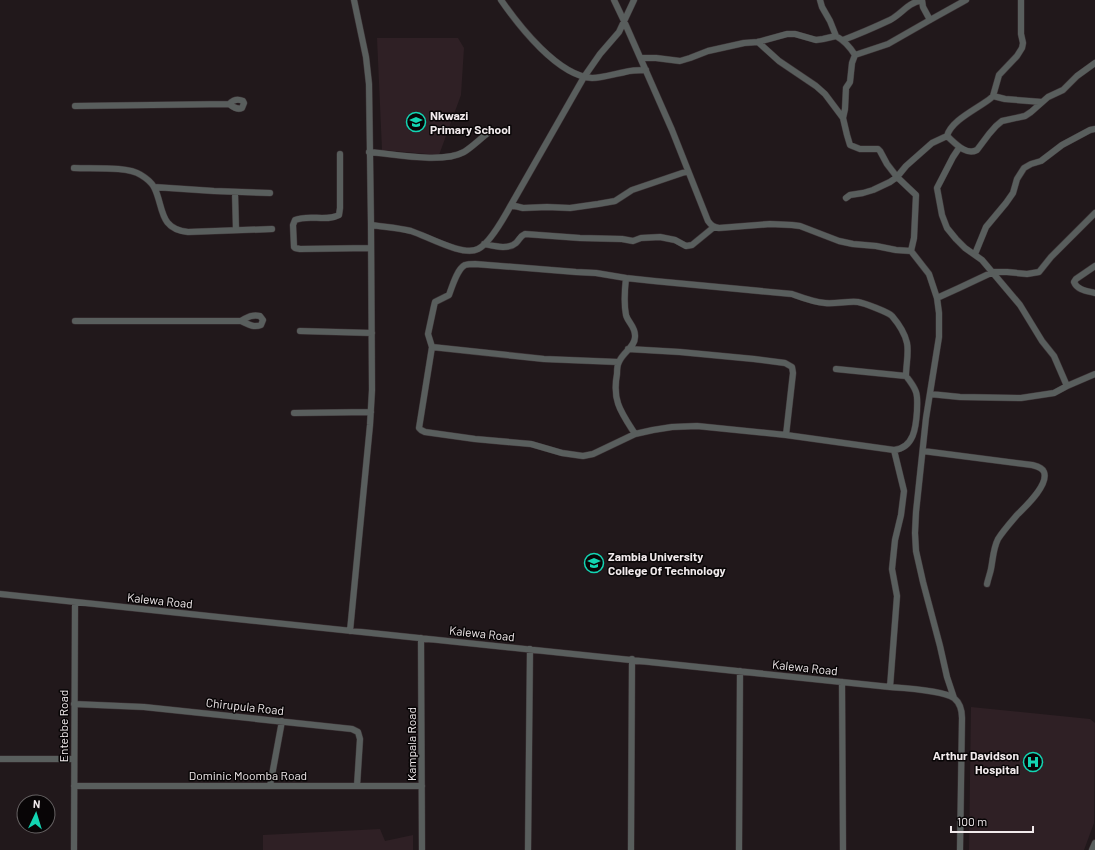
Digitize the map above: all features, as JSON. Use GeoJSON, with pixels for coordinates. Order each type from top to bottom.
{"type":"FeatureCollection","features":[{"type":"Feature","properties":{"kind":"street"},"geometry":{"type":"LineString","coordinates":[[350,631],[371,412],[372,333],[369,84],[366,57],[354,0]]}},
{"type":"Feature","properties":{"kind":"street"},"geometry":{"type":"LineString","coordinates":[[501,0],[542,50],[553,60],[569,70],[584,77],[601,78],[633,70],[646,70]]}},
{"type":"Feature","properties":{"kind":"street"},"geometry":{"type":"LineString","coordinates":[[614,0],[641,58],[708,220],[714,227]]}},
{"type":"Feature","properties":{"kind":"street"},"geometry":{"type":"LineString","coordinates":[[371,225],[402,229],[463,251],[468,252],[478,250],[502,221],[584,77],[600,54],[619,32],[634,0]]}},
{"type":"Feature","properties":{"kind":"street"},"geometry":{"type":"LineString","coordinates":[[820,0],[836,36],[843,40],[855,55]]}},
{"type":"Feature","properties":{"kind":"street"},"geometry":{"type":"LineString","coordinates":[[843,40],[891,19],[908,6],[922,0],[930,20]]}},
{"type":"Feature","properties":{"kind":"street"},"geometry":{"type":"LineString","coordinates":[[855,55],[888,44],[966,0]]}},
{"type":"Feature","properties":{"kind":"street"},"geometry":{"type":"LineString","coordinates":[[846,198],[850,195],[873,190],[890,182],[932,143],[947,136],[949,130],[962,118],[985,104],[993,96],[999,75],[1017,56],[1022,48],[1023,43],[1021,34],[1020,0]]}},
{"type":"Feature","properties":{"kind":"street"},"geometry":{"type":"LineString","coordinates":[[641,58],[680,61],[708,51],[744,43],[758,42],[787,34],[795,34],[816,40],[836,36]]}},
{"type":"Feature","properties":{"kind":"street"},"geometry":{"type":"LineString","coordinates":[[758,42],[779,61],[826,94],[843,118],[850,145],[860,149],[878,149],[897,177],[916,195],[914,238],[911,251]]}},
{"type":"Feature","properties":{"kind":"street"},"geometry":{"type":"LineString","coordinates":[[843,118],[846,88],[850,82],[852,63],[855,55]]}},
{"type":"Feature","properties":{"kind":"street"},"geometry":{"type":"LineString","coordinates":[[947,136],[959,148],[975,151],[1002,121],[1025,116],[1048,97],[1063,90],[1077,76],[1095,63]]}},
{"type":"Feature","properties":{"kind":"street"},"geometry":{"type":"LineString","coordinates":[[993,96],[1005,99],[1042,102]]}},
{"type":"Feature","properties":{"kind":"street"},"geometry":{"type":"LineString","coordinates":[[75,106],[228,104]]}},
{"type":"Feature","properties":{"kind":"street"},"geometry":{"type":"LineString","coordinates":[[975,254],[986,227],[1006,203],[1024,168],[1040,160],[1062,145],[1090,130],[1095,129]]}},
{"type":"Feature","properties":{"kind":"street"},"geometry":{"type":"LineString","coordinates":[[369,152],[429,158],[450,157],[464,152],[488,133]]}},
{"type":"Feature","properties":{"kind":"street"},"geometry":{"type":"LineString","coordinates":[[959,148],[937,188],[942,215],[947,228],[965,248],[975,254],[993,272],[1020,306],[1042,341],[1054,356],[1067,386]]}},
{"type":"Feature","properties":{"kind":"street"},"geometry":{"type":"LineString","coordinates":[[340,154],[339,216],[300,218],[295,220],[293,225],[294,247],[300,249],[371,248]]}},
{"type":"Feature","properties":{"kind":"street"},"geometry":{"type":"LineString","coordinates":[[74,168],[124,169],[140,174],[154,187],[162,213],[166,220],[175,229],[181,231],[272,229]]}},
{"type":"Feature","properties":{"kind":"street"},"geometry":{"type":"LineString","coordinates":[[511,205],[523,208],[570,208],[615,201],[632,190],[688,171]]}},
{"type":"Feature","properties":{"kind":"street"},"geometry":{"type":"LineString","coordinates":[[154,187],[270,193]]}},
{"type":"Feature","properties":{"kind":"street"},"geometry":{"type":"LineString","coordinates":[[235,192],[236,230]]}},
{"type":"Feature","properties":{"kind":"street"},"geometry":{"type":"LineString","coordinates":[[936,298],[993,272],[1027,274],[1039,272],[1051,257],[1095,212]]}},
{"type":"Feature","properties":{"kind":"street"},"geometry":{"type":"LineString","coordinates":[[484,244],[502,247],[509,246],[515,244],[521,236],[525,234],[622,239],[633,241],[641,238],[660,236],[689,246],[714,227],[770,224],[800,226],[840,241],[853,244],[911,251],[929,274],[939,313],[939,337],[926,418],[915,533],[916,551],[947,677],[954,698],[962,710],[960,850]]}},
{"type":"Feature","properties":{"kind":"street"},"geometry":{"type":"LineString","coordinates":[[475,264],[556,270],[596,273],[626,278],[792,294],[815,302],[824,303],[859,302],[891,315],[903,333],[907,343],[906,376],[918,399],[915,432],[906,446],[902,449],[894,450],[786,435],[697,426],[672,427],[635,434],[593,454],[583,456],[532,444],[475,439],[425,432],[419,428],[432,346],[428,334],[435,302],[449,295],[458,273],[464,266],[475,264]]}},
{"type":"Feature","properties":{"kind":"street"},"geometry":{"type":"LineString","coordinates":[[1095,266],[1076,280],[1074,284],[1086,291],[1095,293]]}},
{"type":"Feature","properties":{"kind":"street"},"geometry":{"type":"LineString","coordinates":[[626,278],[626,316],[633,326],[636,336],[634,343],[618,362],[615,385],[616,398],[624,416],[635,434]]}},
{"type":"Feature","properties":{"kind":"street"},"geometry":{"type":"LineString","coordinates":[[75,321],[242,321]]}},
{"type":"Feature","properties":{"kind":"street"},"geometry":{"type":"LineString","coordinates":[[300,332],[372,333]]}},
{"type":"Feature","properties":{"kind":"street"},"geometry":{"type":"LineString","coordinates":[[432,346],[544,359],[618,362]]}},
{"type":"Feature","properties":{"kind":"street"},"geometry":{"type":"LineString","coordinates":[[628,349],[754,359],[784,363],[792,367],[793,373],[786,435]]}},
{"type":"Feature","properties":{"kind":"street"},"geometry":{"type":"LineString","coordinates":[[836,369],[906,376]]}},
{"type":"Feature","properties":{"kind":"street"},"geometry":{"type":"LineString","coordinates":[[930,394],[960,397],[1021,398],[1054,393],[1095,374]]}},
{"type":"Feature","properties":{"kind":"street"},"geometry":{"type":"LineString","coordinates":[[294,413],[371,412]]}},
{"type":"Feature","properties":{"kind":"street"},"geometry":{"type":"LineString","coordinates":[[890,686],[897,596],[892,569],[895,540],[901,515],[904,491],[894,450]]}},
{"type":"Feature","properties":{"kind":"street"},"geometry":{"type":"LineString","coordinates":[[923,451],[1032,465],[1040,467],[1044,471],[1045,474],[1040,490],[998,540],[987,584]]}},
{"type":"Feature","properties":{"kind":"street","name":"Kalewa Road"},"geometry":{"type":"LineString","coordinates":[[0,594],[890,686],[934,692],[954,698]]}},
{"type":"Feature","properties":{"kind":"street","name":"Entebbe Road"},"geometry":{"type":"LineString","coordinates":[[74,850],[75,602]]}},
{"type":"Feature","properties":{"kind":"street","name":"Kampala Road"},"geometry":{"type":"LineString","coordinates":[[421,638],[422,850]]}},
{"type":"Feature","properties":{"kind":"street"},"geometry":{"type":"LineString","coordinates":[[528,850],[530,649]]}},
{"type":"Feature","properties":{"kind":"street"},"geometry":{"type":"LineString","coordinates":[[631,850],[632,659]]}},
{"type":"Feature","properties":{"kind":"street"},"geometry":{"type":"LineString","coordinates":[[739,850],[740,671]]}},
{"type":"Feature","properties":{"kind":"street"},"geometry":{"type":"LineString","coordinates":[[842,682],[843,850]]}},
{"type":"Feature","properties":{"kind":"street","name":"Chirupula Road"},"geometry":{"type":"LineString","coordinates":[[74,704],[144,707],[352,729],[358,732],[360,739],[357,786]]}},
{"type":"Feature","properties":{"kind":"street"},"geometry":{"type":"LineString","coordinates":[[270,786],[282,721]]}},
{"type":"Feature","properties":{"kind":"street"},"geometry":{"type":"LineString","coordinates":[[0,759],[74,759]]}},
{"type":"Feature","properties":{"kind":"street","name":"Dominic Moomba Road"},"geometry":{"type":"LineString","coordinates":[[74,786],[422,786]]}},
{"type":"Feature","properties":{"kind":"street"},"geometry":{"type":"LineString","coordinates":[[1092,850],[1095,843]]}},
{"type":"Feature","properties":{"kind":"shaded area","name":"Nkwazi Primary School"},"geometry":{"type":"Polygon","coordinates":[[[377,38],[458,38],[464,48],[461,95],[439,155],[382,150],[377,38]]]}},
{"type":"Feature","properties":{"kind":"shaded area","name":"Arthur Davidson Hospital"},"geometry":{"type":"Polygon","coordinates":[[[971,707],[1090,719],[1095,723],[1094,823],[1084,850],[969,850],[971,707]]]}},
{"type":"Feature","properties":{"kind":"shaded area"},"geometry":{"type":"Polygon","coordinates":[[[380,829],[385,841],[413,835],[413,850],[263,850],[263,835],[380,829]]]}},
{"type":"Feature","properties":{"kind":"place","name":"Nkwazi Primary School"},"geometry":{"type":"Point","coordinates":[416,122]}},
{"type":"Feature","properties":{"kind":"place","name":"Zambia University College Of Technology"},"geometry":{"type":"Point","coordinates":[594,563]}},
{"type":"Feature","properties":{"kind":"place","name":"Arthur Davidson Hospital"},"geometry":{"type":"Point","coordinates":[1033,762]}}]}
